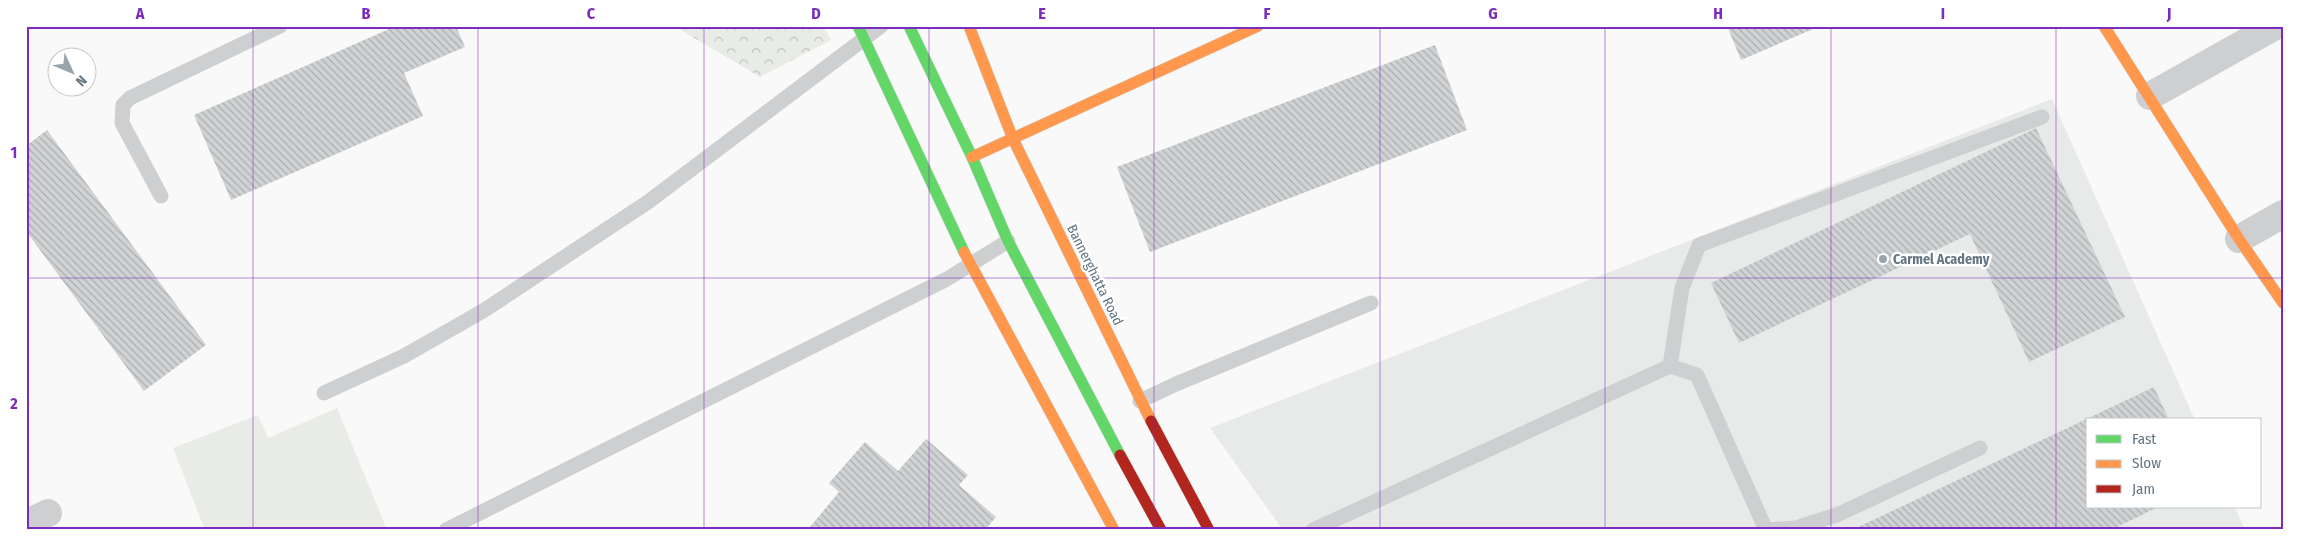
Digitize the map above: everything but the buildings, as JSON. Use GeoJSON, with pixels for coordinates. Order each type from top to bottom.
{"type":"FeatureCollection","features":[{"type":"Feature","properties":{"kind":"street"},"geometry":{"type":"LineString","coordinates":[[909,26],[972,158],[1008,241],[1068,357],[1162,530]]}},
{"type":"Feature","properties":{"kind":"street","name":"Bannerghatta Road"},"geometry":{"type":"LineString","coordinates":[[969,26],[1012,139],[1140,401],[1209,530]]}},
{"type":"Feature","properties":{"kind":"street"},"geometry":{"type":"LineString","coordinates":[[972,158],[1258,26]]}},
{"type":"Feature","properties":{"kind":"street"},"geometry":{"type":"LineString","coordinates":[[2104,26],[2239,239],[2283,303]]}},
{"type":"Feature","properties":{"kind":"street"},"geometry":{"type":"LineString","coordinates":[[2150,96],[2275,26]]}},
{"type":"Feature","properties":{"kind":"street"},"geometry":{"type":"LineString","coordinates":[[861,32],[971,266],[1114,530]]}},
{"type":"Feature","properties":{"kind":"street"},"geometry":{"type":"LineString","coordinates":[[2239,239],[2283,214]]}},
{"type":"Feature","properties":{"kind":"lane"},"geometry":{"type":"LineString","coordinates":[[161,196],[122,123],[123,105],[130,98],[280,26]]}},
{"type":"Feature","properties":{"kind":"lane"},"geometry":{"type":"LineString","coordinates":[[324,393],[404,356],[483,312],[648,202],[861,32],[881,26]]}},
{"type":"Feature","properties":{"kind":"lane"},"geometry":{"type":"LineString","coordinates":[[1670,366],[1682,288],[1699,245],[2042,117]]}},
{"type":"Feature","properties":{"kind":"lane"},"geometry":{"type":"LineString","coordinates":[[446,530],[971,266],[1008,241]]}},
{"type":"Feature","properties":{"kind":"lane"},"geometry":{"type":"LineString","coordinates":[[1140,401],[1176,384],[1371,303]]}},
{"type":"Feature","properties":{"kind":"lane"},"geometry":{"type":"LineString","coordinates":[[1313,530],[1670,366],[1697,375],[1766,530],[1796,528],[1839,514],[1980,448]]}},
{"type":"Feature","properties":{"kind":"shaded area","name":"Carmel Academy"},"geometry":{"type":"Polygon","coordinates":[[[2052,99],[2194,418],[2086,418],[2086,508],[2235,508],[2245,530],[1283,530],[1210,428],[2052,99]]]}},
{"type":"Feature","properties":{"kind":"green space"},"geometry":{"type":"Polygon","coordinates":[[[674,26],[823,26],[831,40],[760,77],[674,26]]]}},
{"type":"Feature","properties":{"kind":"green space"},"geometry":{"type":"Polygon","coordinates":[[[337,408],[387,530],[205,530],[173,448],[258,415],[268,438],[337,408]]]}},
{"type":"Feature","properties":{"kind":"traffic: fast"},"geometry":{"type":"LineString","coordinates":[[858,26],[964,252]]}},
{"type":"Feature","properties":{"kind":"traffic: fast"},"geometry":{"type":"LineString","coordinates":[[909,26],[972,157],[1008,241],[1120,455]]}},
{"type":"Feature","properties":{"kind":"traffic: slow"},"geometry":{"type":"LineString","coordinates":[[969,26],[1013,139],[1151,421]]}},
{"type":"Feature","properties":{"kind":"traffic: slow"},"geometry":{"type":"LineString","coordinates":[[972,157],[1258,26]]}},
{"type":"Feature","properties":{"kind":"traffic: slow"},"geometry":{"type":"LineString","coordinates":[[2104,26],[2239,239],[2283,303]]}},
{"type":"Feature","properties":{"kind":"traffic: slow"},"geometry":{"type":"LineString","coordinates":[[964,252],[1114,530]]}},
{"type":"Feature","properties":{"kind":"traffic: jam"},"geometry":{"type":"LineString","coordinates":[[1151,421],[1209,530]]}},
{"type":"Feature","properties":{"kind":"traffic: jam"},"geometry":{"type":"LineString","coordinates":[[1120,455],[1161,530]]}},
{"type":"Feature","properties":{"kind":"place","name":"Carmel Academy"},"geometry":{"type":"Point","coordinates":[1883,259]}}]}
